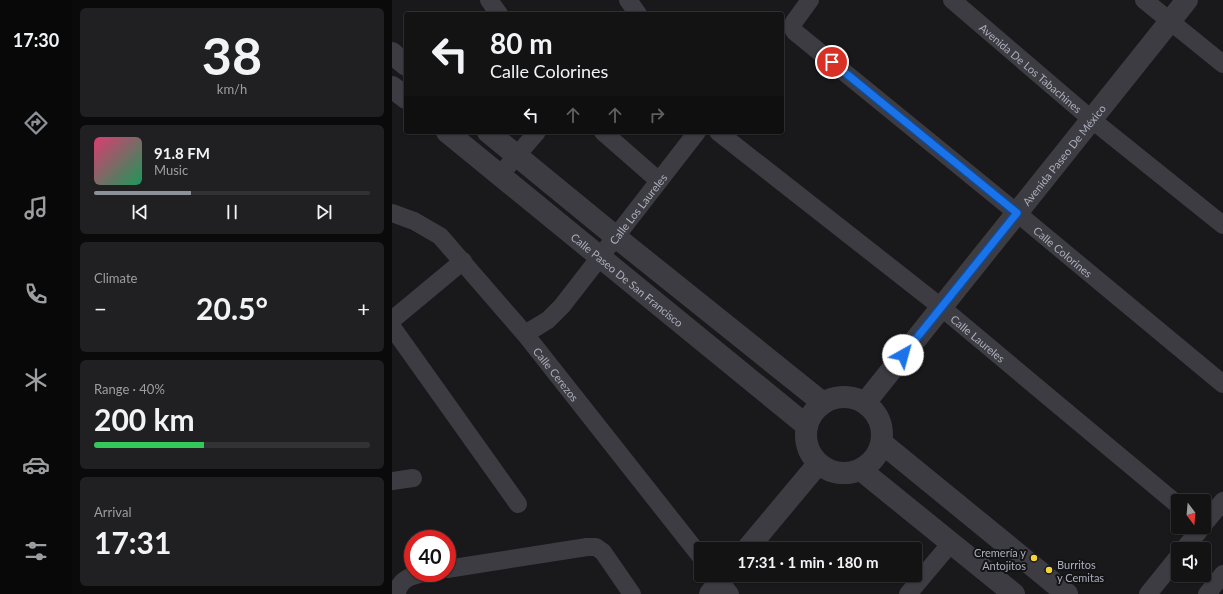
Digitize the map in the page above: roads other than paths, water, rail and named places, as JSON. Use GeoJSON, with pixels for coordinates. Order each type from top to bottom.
{"type":"FeatureCollection","features":[{"type":"Feature","properties":{"kind":"street"},"geometry":{"type":"LineString","coordinates":[[488,0],[497,12]]}},
{"type":"Feature","properties":{"kind":"street"},"geometry":{"type":"LineString","coordinates":[[628,0],[637,12]]}},
{"type":"Feature","properties":{"kind":"street","name":"Calle Colorines"},"geometry":{"type":"LineString","coordinates":[[810,0],[794,22],[792,27],[795,32],[1017,213],[1223,384]]}},
{"type":"Feature","properties":{"kind":"street","name":"Avenida De Los Tabachines"},"geometry":{"type":"LineString","coordinates":[[952,0],[1091,119],[1223,225]]}},
{"type":"Feature","properties":{"kind":"street"},"geometry":{"type":"LineString","coordinates":[[1144,0],[1223,64]]}},
{"type":"Feature","properties":{"kind":"street","name":"Avenida Paseo De México"},"geometry":{"type":"LineString","coordinates":[[865,403],[1187,0]]}},
{"type":"Feature","properties":{"kind":"street"},"geometry":{"type":"LineString","coordinates":[[392,53],[404,63]]}},
{"type":"Feature","properties":{"kind":"street"},"geometry":{"type":"LineString","coordinates":[[392,87],[404,96]]}},
{"type":"Feature","properties":{"kind":"street","name":"Calle Paseo De San Francisco"},"geometry":{"type":"LineString","coordinates":[[449,134],[807,426]]}},
{"type":"Feature","properties":{"kind":"street"},"geometry":{"type":"LineString","coordinates":[[490,134],[616,237],[824,403]]}},
{"type":"Feature","properties":{"kind":"street"},"geometry":{"type":"LineString","coordinates":[[500,176],[535,134]]}},
{"type":"Feature","properties":{"kind":"street"},"geometry":{"type":"LineString","coordinates":[[605,134],[659,181]]}},
{"type":"Feature","properties":{"kind":"street","name":"Calle Los Laureles"},"geometry":{"type":"LineString","coordinates":[[525,334],[548,320],[562,306],[695,134]]}},
{"type":"Feature","properties":{"kind":"street","name":"Calle Laureles"},"geometry":{"type":"LineString","coordinates":[[721,134],[941,307],[1171,498]]}},
{"type":"Feature","properties":{"kind":"street","name":"Calle Cerezos"},"geometry":{"type":"LineString","coordinates":[[392,213],[414,221],[440,236],[463,261],[525,334],[694,548]]}},
{"type":"Feature","properties":{"kind":"street"},"geometry":{"type":"LineString","coordinates":[[392,320],[463,261]]}},
{"type":"Feature","properties":{"kind":"street"},"geometry":{"type":"LineString","coordinates":[[392,327],[518,504]]}},
{"type":"Feature","properties":{"kind":"street"},"geometry":{"type":"LineString","coordinates":[[837,398],[852,398],[865,403],[876,414],[882,428],[882,443],[878,454],[871,463],[861,470],[846,474],[832,471],[818,464],[810,453],[806,440],[807,426],[813,413],[824,403],[837,398]]}},
{"type":"Feature","properties":{"kind":"street"},"geometry":{"type":"LineString","coordinates":[[882,443],[1067,594]]}},
{"type":"Feature","properties":{"kind":"street"},"geometry":{"type":"LineString","coordinates":[[753,542],[818,464]]}},
{"type":"Feature","properties":{"kind":"street"},"geometry":{"type":"LineString","coordinates":[[861,470],[1014,594]]}},
{"type":"Feature","properties":{"kind":"street"},"geometry":{"type":"LineString","coordinates":[[392,481],[413,478]]}},
{"type":"Feature","properties":{"kind":"street"},"geometry":{"type":"LineString","coordinates":[[1211,516],[1223,501]]}},
{"type":"Feature","properties":{"kind":"street"},"geometry":{"type":"LineString","coordinates":[[1190,542],[1196,534]]}},
{"type":"Feature","properties":{"kind":"street"},"geometry":{"type":"LineString","coordinates":[[908,594],[951,543]]}},
{"type":"Feature","properties":{"kind":"street"},"geometry":{"type":"LineString","coordinates":[[456,568],[586,547],[596,547],[602,552],[627,593]]}},
{"type":"Feature","properties":{"kind":"street"},"geometry":{"type":"LineString","coordinates":[[1148,594],[1171,566]]}},
{"type":"Feature","properties":{"kind":"street"},"geometry":{"type":"LineString","coordinates":[[1207,594],[1223,574]]}},
{"type":"Feature","properties":{"kind":"street"},"geometry":{"type":"LineString","coordinates":[[397,594],[398,589],[404,580]]}},
{"type":"Feature","properties":{"kind":"place","name":"Cremería y Antojitos"},"geometry":{"type":"Point","coordinates":[1034,558]}},
{"type":"Feature","properties":{"kind":"place","name":"Burritos y Cemitas"},"geometry":{"type":"Point","coordinates":[1049,570]}}]}
